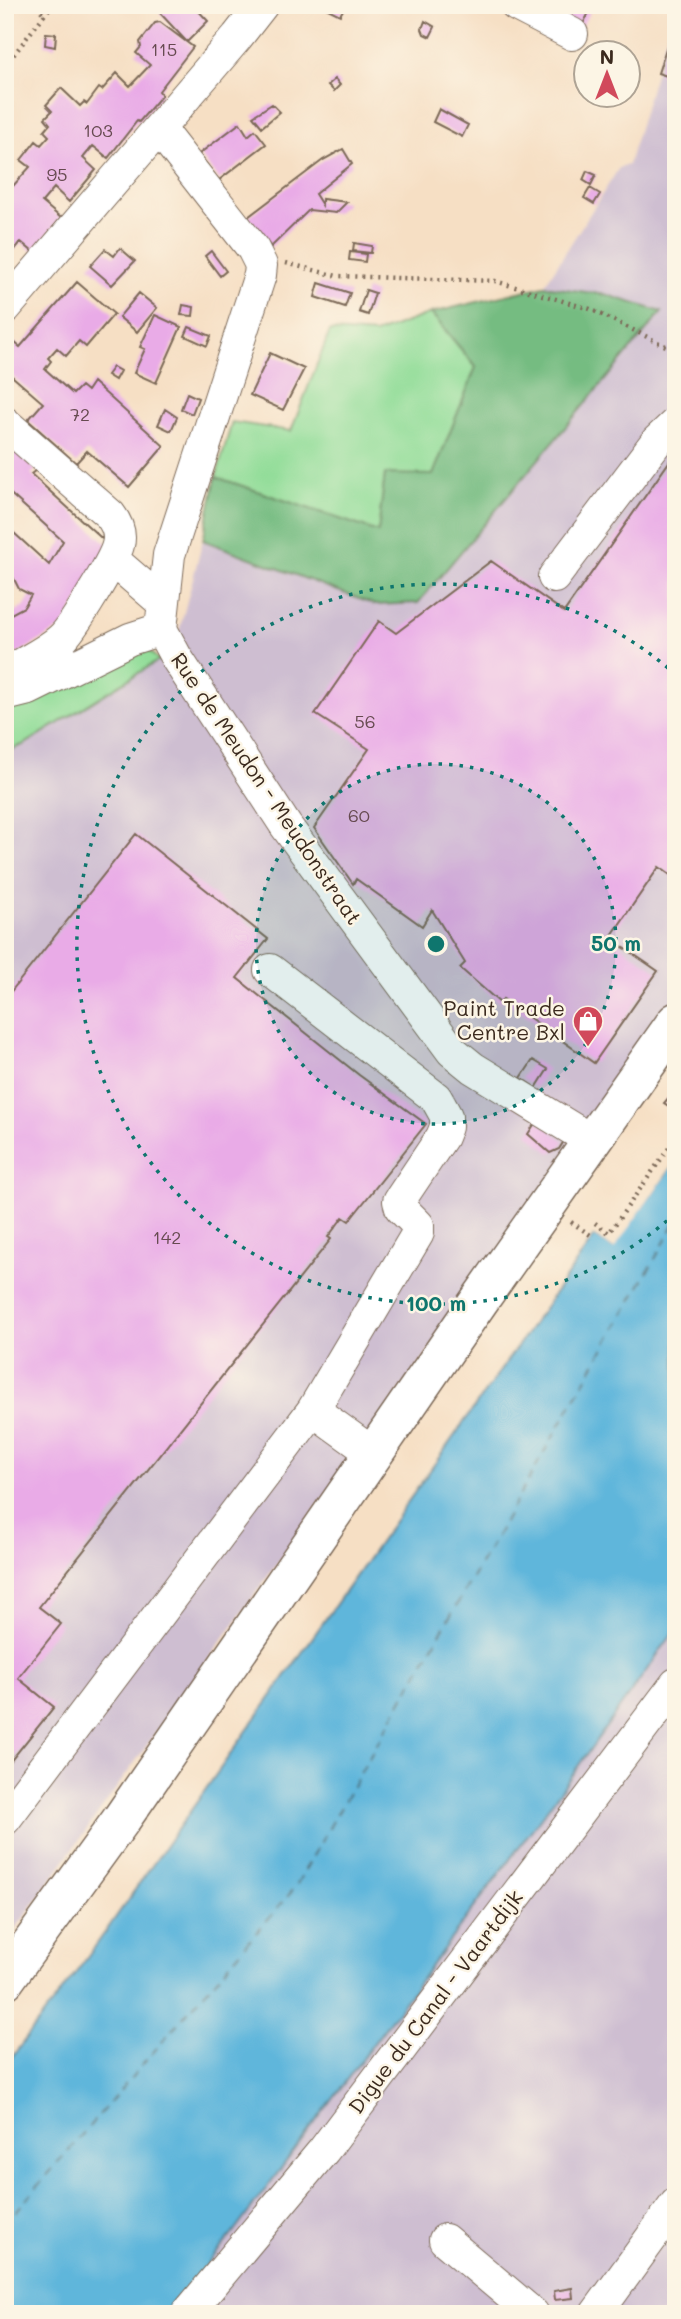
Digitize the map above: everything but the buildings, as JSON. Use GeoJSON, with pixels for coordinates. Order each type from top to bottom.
{"type":"FeatureCollection","features":[{"type":"Feature","properties":{"kind":"main road"},"geometry":{"type":"LineString","coordinates":[[5,1980],[121,1820],[676,1022]]}},
{"type":"Feature","properties":{"kind":"street"},"geometry":{"type":"LineString","coordinates":[[516,5],[572,34]]}},
{"type":"Feature","properties":{"kind":"street"},"geometry":{"type":"LineString","coordinates":[[5,308],[159,129],[248,11]]}},
{"type":"Feature","properties":{"kind":"street"},"geometry":{"type":"LineString","coordinates":[[5,695],[29,690],[130,639],[162,616],[169,555],[260,275],[261,265],[253,249],[159,129]]}},
{"type":"Feature","properties":{"kind":"street"},"geometry":{"type":"LineString","coordinates":[[5,423],[110,515],[119,536],[116,551],[69,631],[49,649],[5,675]]}},
{"type":"Feature","properties":{"kind":"street"},"geometry":{"type":"LineString","coordinates":[[554,577],[657,441],[676,423]]}},
{"type":"Feature","properties":{"kind":"street"},"geometry":{"type":"LineString","coordinates":[[119,565],[162,616]]}},
{"type":"Feature","properties":{"kind":"street","name":"Rue de Meudon - Meudonstraat"},"geometry":{"type":"LineString","coordinates":[[162,616],[176,657],[286,826],[447,1046],[473,1068],[592,1141]]}},
{"type":"Feature","properties":{"kind":"street"},"geometry":{"type":"LineString","coordinates":[[5,1819],[313,1410],[418,1233],[418,1225],[401,1208],[399,1200],[443,1137],[446,1116],[436,1098],[270,970]]}},
{"type":"Feature","properties":{"kind":"street"},"geometry":{"type":"LineString","coordinates":[[313,1410],[374,1454]]}},
{"type":"Feature","properties":{"kind":"street","name":"Digue du Canal - Vaartdijk"},"geometry":{"type":"LineString","coordinates":[[187,2314],[324,2150],[676,1684]]}},
{"type":"Feature","properties":{"kind":"street"},"geometry":{"type":"LineString","coordinates":[[596,2314],[676,2204]]}},
{"type":"Feature","properties":{"kind":"street"},"geometry":{"type":"LineString","coordinates":[[445,2240],[533,2314]]}},
{"type":"Feature","properties":{"kind":"path"},"geometry":{"type":"LineString","coordinates":[[5,9],[10,5]]}},
{"type":"Feature","properties":{"kind":"path"},"geometry":{"type":"LineString","coordinates":[[37,5],[45,16]]}},
{"type":"Feature","properties":{"kind":"path"},"geometry":{"type":"LineString","coordinates":[[6,65],[52,5]]}},
{"type":"Feature","properties":{"kind":"path"},"geometry":{"type":"LineString","coordinates":[[281,262],[337,276],[495,281],[590,309],[676,351]]}},
{"type":"Feature","properties":{"kind":"path"},"geometry":{"type":"LineString","coordinates":[[595,1223],[609,1233],[676,1138]]}},
{"type":"Feature","properties":{"kind":"path"},"geometry":{"type":"LineString","coordinates":[[576,1225],[592,1236],[593,1234]]}},
{"type":"Feature","properties":{"kind":"shaded area"},"geometry":{"type":"Polygon","coordinates":[[[672,5],[676,5],[676,1005],[5,1944],[5,842],[9,838],[5,835],[5,752],[25,744],[159,660],[177,639],[203,540],[375,605],[661,313],[607,295],[544,286],[619,168],[628,165],[674,10],[672,5]]]}},
{"type":"Feature","properties":{"kind":"shaded area"},"geometry":{"type":"Polygon","coordinates":[[[676,1629],[676,2314],[165,2314],[231,2236],[559,1793],[676,1629]]]}},
{"type":"Feature","properties":{"kind":"green space"},"geometry":{"type":"Polygon","coordinates":[[[544,286],[607,295],[662,312],[418,603],[375,605],[203,540],[216,477],[378,532],[385,474],[433,475],[476,367],[431,313],[544,286]]]}},
{"type":"Feature","properties":{"kind":"green space"},"geometry":{"type":"Polygon","coordinates":[[[431,313],[476,367],[433,475],[385,475],[378,532],[216,477],[232,422],[291,431],[330,331],[375,334],[431,313]]]}},
{"type":"Feature","properties":{"kind":"green space"},"geometry":{"type":"Polygon","coordinates":[[[144,647],[159,660],[25,744],[5,752],[5,702],[144,647]]]}},
{"type":"Feature","properties":{"kind":"water"},"geometry":{"type":"Polygon","coordinates":[[[676,1160],[676,1629],[559,1793],[231,2236],[165,2314],[5,2314],[5,2066],[87,1958],[595,1236],[613,1248],[676,1160]]]}},
{"type":"Feature","properties":{"kind":"pier"},"geometry":{"type":"Polygon","coordinates":[[[676,1157],[614,1249],[592,1234],[597,1233],[613,1244],[676,1157]]]}},
{"type":"Feature","properties":{"kind":"ferry route"},"geometry":{"type":"LineString","coordinates":[[5,2224],[294,1889],[676,1222]]}},
{"type":"Feature","properties":{"kind":"place","name":"Paint Trade Centre Bxl"},"geometry":{"type":"Point","coordinates":[588,1048]}}]}
